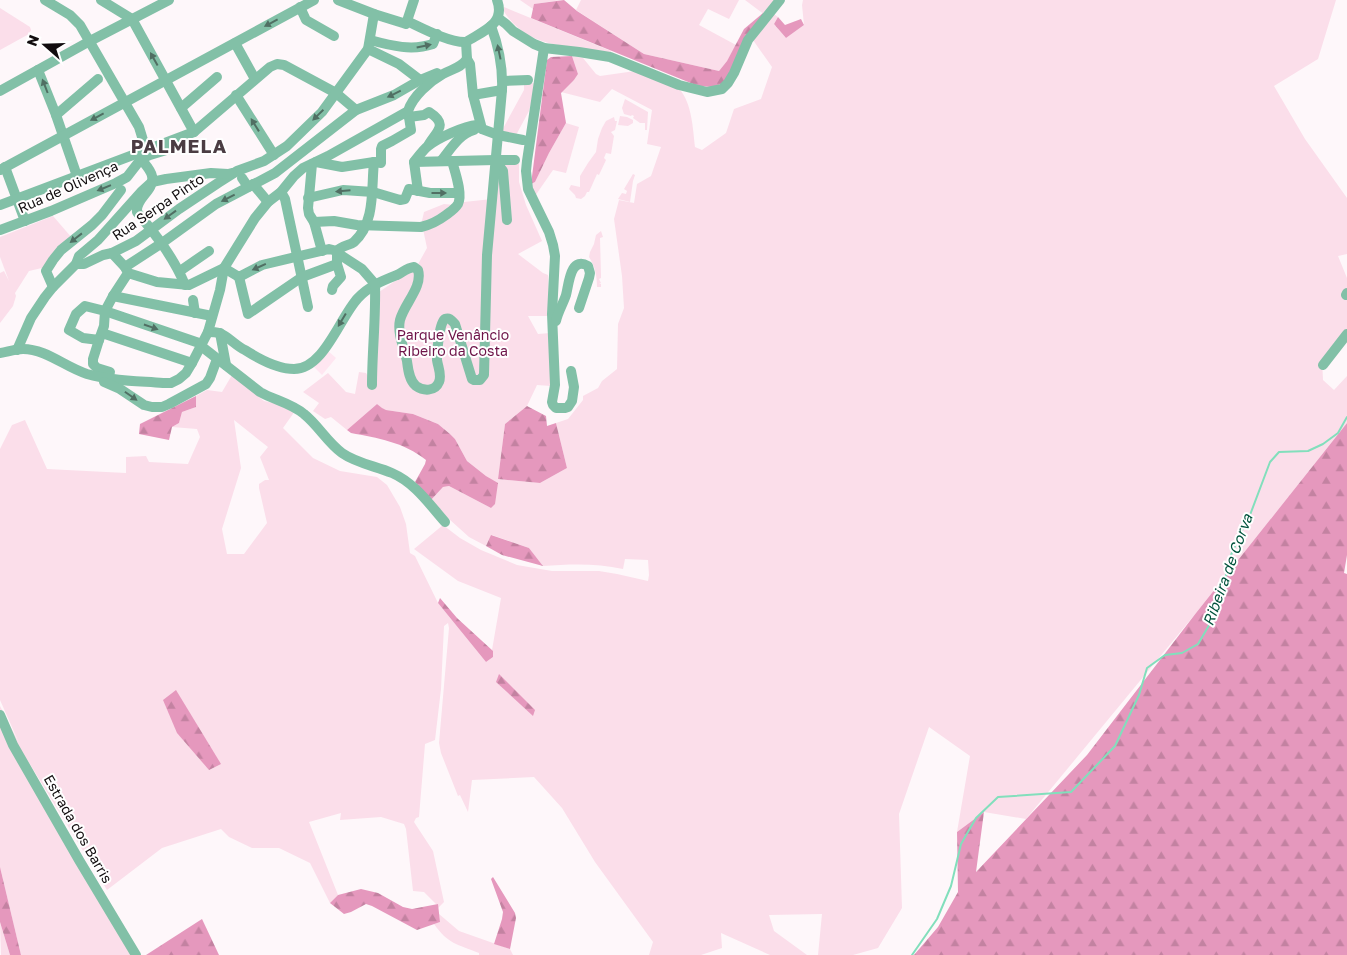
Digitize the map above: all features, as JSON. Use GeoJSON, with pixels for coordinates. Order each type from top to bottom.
{"type":"FeatureCollection","features":[{"type":"Feature","properties":{"kind":"street"},"geometry":{"type":"LineString","coordinates":[[44,0],[80,25],[139,127],[144,155],[151,173],[152,182],[148,191],[139,202],[136,208],[137,212],[162,243],[180,272],[185,285]]}},
{"type":"Feature","properties":{"kind":"street"},"geometry":{"type":"LineString","coordinates":[[101,0],[132,19],[194,132]]}},
{"type":"Feature","properties":{"kind":"street"},"geometry":{"type":"LineString","coordinates":[[0,91],[169,0]]}},
{"type":"Feature","properties":{"kind":"street"},"geometry":{"type":"LineString","coordinates":[[25,221],[3,168],[314,0]]}},
{"type":"Feature","properties":{"kind":"street"},"geometry":{"type":"LineString","coordinates":[[338,0],[403,24],[407,22],[459,42],[466,42],[495,22]]}},
{"type":"Feature","properties":{"kind":"street","name":"Rua Serpa Pinto"},"geometry":{"type":"LineString","coordinates":[[76,264],[84,264],[103,254],[112,254],[136,241],[179,209],[287,146],[322,112],[369,44],[372,0]]}},
{"type":"Feature","properties":{"kind":"street"},"geometry":{"type":"LineString","coordinates":[[407,22],[414,0]]}},
{"type":"Feature","properties":{"kind":"street"},"geometry":{"type":"LineString","coordinates":[[208,332],[220,333],[244,350],[274,365],[289,369],[304,368],[315,361],[322,353],[351,306],[363,293],[374,284],[414,267],[420,273],[417,286],[403,312],[399,327],[413,382],[420,388],[429,390],[437,386],[440,380],[437,359],[440,332],[442,323],[447,319],[453,321],[472,378],[480,380],[484,375],[487,263],[503,85],[502,64],[495,22],[500,10],[497,0]]}},
{"type":"Feature","properties":{"kind":"street"},"geometry":{"type":"LineString","coordinates":[[495,22],[544,48],[610,57],[679,85],[707,92],[724,87],[734,72],[748,40],[780,0]]}},
{"type":"Feature","properties":{"kind":"street"},"geometry":{"type":"LineString","coordinates":[[300,7],[306,20],[334,36]]}},
{"type":"Feature","properties":{"kind":"street"},"geometry":{"type":"LineString","coordinates":[[369,44],[418,48],[433,44],[437,34]]}},
{"type":"Feature","properties":{"kind":"street"},"geometry":{"type":"LineString","coordinates":[[466,42],[473,95],[482,129]]}},
{"type":"Feature","properties":{"kind":"street"},"geometry":{"type":"LineString","coordinates":[[235,43],[255,79]]}},
{"type":"Feature","properties":{"kind":"street"},"geometry":{"type":"LineString","coordinates":[[369,44],[420,80]]}},
{"type":"Feature","properties":{"kind":"street"},"geometry":{"type":"LineString","coordinates":[[544,48],[527,161],[526,180],[531,197],[549,232],[555,256],[552,314],[555,385],[552,402],[556,408],[566,408],[572,401],[574,387],[571,371]]}},
{"type":"Feature","properties":{"kind":"street"},"geometry":{"type":"LineString","coordinates":[[88,374],[145,382],[171,383],[179,379],[186,373],[208,332],[224,268],[255,218],[268,202],[281,192],[294,176],[304,168],[409,111],[428,84],[444,73],[464,64],[467,59]]}},
{"type":"Feature","properties":{"kind":"street"},"geometry":{"type":"LineString","coordinates":[[0,205],[77,176],[144,155],[194,132],[273,65],[280,64],[336,93],[356,110]]}},
{"type":"Feature","properties":{"kind":"street"},"geometry":{"type":"LineString","coordinates":[[145,382],[121,374],[99,370],[93,364],[104,326],[105,311],[127,270],[216,204],[275,173],[356,110],[394,95],[420,80],[455,69]]}},
{"type":"Feature","properties":{"kind":"street"},"geometry":{"type":"LineString","coordinates":[[38,70],[77,176]]}},
{"type":"Feature","properties":{"kind":"street"},"geometry":{"type":"LineString","coordinates":[[182,108],[217,77]]}},
{"type":"Feature","properties":{"kind":"street"},"geometry":{"type":"LineString","coordinates":[[56,115],[98,79]]}},
{"type":"Feature","properties":{"kind":"street"},"geometry":{"type":"LineString","coordinates":[[473,95],[503,85],[528,80]]}},
{"type":"Feature","properties":{"kind":"street"},"geometry":{"type":"LineString","coordinates":[[236,95],[274,155]]}},
{"type":"Feature","properties":{"kind":"street"},"geometry":{"type":"LineString","coordinates":[[409,111],[424,114],[429,112],[440,123],[439,130],[414,162],[418,191]]}},
{"type":"Feature","properties":{"kind":"street"},"geometry":{"type":"LineString","coordinates":[[332,290],[341,277],[337,264],[337,251],[341,246],[354,242],[368,219],[373,192],[373,176],[382,146],[411,130],[409,111]]}},
{"type":"Feature","properties":{"kind":"street"},"geometry":{"type":"LineString","coordinates":[[427,147],[451,133],[477,124],[482,129],[498,135],[523,140]]}},
{"type":"Feature","properties":{"kind":"street"},"geometry":{"type":"LineString","coordinates":[[447,161],[461,137],[470,131],[482,129]]}},
{"type":"Feature","properties":{"kind":"street","name":"Rua de Olivença"},"geometry":{"type":"LineString","coordinates":[[0,230],[127,178],[144,155]]}},
{"type":"Feature","properties":{"kind":"street"},"geometry":{"type":"LineString","coordinates":[[495,160],[502,170],[507,220]]}},
{"type":"Feature","properties":{"kind":"street"},"geometry":{"type":"LineString","coordinates":[[414,162],[515,160]]}},
{"type":"Feature","properties":{"kind":"street"},"geometry":{"type":"LineString","coordinates":[[314,222],[334,221],[365,225],[421,227],[428,225],[444,217],[459,203],[459,193],[447,161]]}},
{"type":"Feature","properties":{"kind":"street"},"geometry":{"type":"LineString","coordinates":[[314,163],[342,167],[378,162]]}},
{"type":"Feature","properties":{"kind":"street"},"geometry":{"type":"LineString","coordinates":[[314,163],[308,208],[322,251]]}},
{"type":"Feature","properties":{"kind":"street"},"geometry":{"type":"LineString","coordinates":[[0,362],[17,350],[31,318],[44,298],[76,264],[79,256],[98,240],[152,182],[211,173],[240,175],[268,202]]}},
{"type":"Feature","properties":{"kind":"street"},"geometry":{"type":"LineString","coordinates":[[308,198],[343,190],[373,192],[400,200],[405,199],[409,189],[430,193],[459,193]]}},
{"type":"Feature","properties":{"kind":"street"},"geometry":{"type":"LineString","coordinates":[[53,287],[46,271],[53,260],[61,250],[102,215],[121,190]]}},
{"type":"Feature","properties":{"kind":"street"},"geometry":{"type":"LineString","coordinates":[[281,192],[285,199],[308,307]]}},
{"type":"Feature","properties":{"kind":"street"},"geometry":{"type":"LineString","coordinates":[[102,215],[113,224]]}},
{"type":"Feature","properties":{"kind":"street"},"geometry":{"type":"LineString","coordinates":[[239,277],[262,265],[329,249],[337,251],[362,270],[374,284],[372,385]]}},
{"type":"Feature","properties":{"kind":"street"},"geometry":{"type":"LineString","coordinates":[[180,272],[209,251]]}},
{"type":"Feature","properties":{"kind":"street"},"geometry":{"type":"LineString","coordinates":[[112,254],[127,270],[157,282],[189,285],[224,268]]}},
{"type":"Feature","properties":{"kind":"street"},"geometry":{"type":"LineString","coordinates":[[224,268],[239,277],[248,314],[302,277],[337,264]]}},
{"type":"Feature","properties":{"kind":"street"},"geometry":{"type":"LineString","coordinates":[[553,330],[566,294],[572,270],[582,264],[588,266],[590,273],[579,308]]}},
{"type":"Feature","properties":{"kind":"street"},"geometry":{"type":"LineString","coordinates":[[113,296],[212,316]]}},
{"type":"Feature","properties":{"kind":"street"},"geometry":{"type":"LineString","coordinates":[[193,300],[195,313]]}},
{"type":"Feature","properties":{"kind":"street"},"geometry":{"type":"LineString","coordinates":[[192,363],[101,337],[83,338],[69,330],[76,314],[85,306],[105,311],[201,345],[260,392],[286,403],[306,415],[342,453],[353,459],[390,472],[412,485],[445,522]]}},
{"type":"Feature","properties":{"kind":"street"},"geometry":{"type":"LineString","coordinates":[[220,333],[226,365]]}},
{"type":"Feature","properties":{"kind":"street"},"geometry":{"type":"LineString","coordinates":[[1323,365],[1347,334]]}},
{"type":"Feature","properties":{"kind":"street"},"geometry":{"type":"LineString","coordinates":[[0,353],[23,349],[42,354],[120,389],[144,405],[152,407],[162,407],[206,384],[217,359]]}},
{"type":"Feature","properties":{"kind":"street","name":"Estrada dos Barris"},"geometry":{"type":"LineString","coordinates":[[0,715],[13,745],[136,955]]}},
{"type":"Feature","properties":{"kind":"shaded area"},"geometry":{"type":"Polygon","coordinates":[[[327,350],[336,358],[322,375],[313,366],[327,350]]]}},
{"type":"Feature","properties":{"kind":"green space"},"geometry":{"type":"Polygon","coordinates":[[[520,0],[561,0],[535,4],[533,9],[520,0]]]}},
{"type":"Feature","properties":{"kind":"green space"},"geometry":{"type":"Polygon","coordinates":[[[564,0],[577,11],[644,54],[719,71],[727,61],[744,29],[763,13],[765,15],[725,83],[712,87],[698,86],[531,18],[534,4],[564,0]]]}},
{"type":"Feature","properties":{"kind":"green space"},"geometry":{"type":"Polygon","coordinates":[[[581,0],[739,0],[729,19],[708,9],[699,25],[736,45],[719,71],[644,54],[576,10],[581,0]]]}},
{"type":"Feature","properties":{"kind":"green space"},"geometry":{"type":"Polygon","coordinates":[[[745,0],[777,0],[765,15],[745,0]]]}},
{"type":"Feature","properties":{"kind":"green space","name":"Parque Venâncio Ribeiro da Costa"},"geometry":{"type":"Polygon","coordinates":[[[803,0],[1336,0],[1318,59],[1274,86],[1305,139],[1347,198],[1347,254],[1338,256],[1347,278],[1347,334],[1322,359],[1323,380],[1334,390],[1347,376],[1347,423],[1196,613],[1026,819],[984,812],[957,832],[970,756],[929,727],[899,814],[902,908],[878,948],[853,955],[818,955],[822,914],[769,915],[774,931],[807,955],[770,955],[721,933],[722,948],[701,955],[649,955],[653,942],[595,862],[562,808],[534,777],[472,780],[468,812],[460,795],[458,796],[439,743],[448,623],[444,626],[441,689],[435,740],[425,744],[419,817],[414,822],[433,851],[444,902],[438,908],[438,904],[424,892],[413,891],[404,824],[381,817],[340,820],[341,813],[309,822],[338,895],[330,903],[310,863],[279,848],[252,848],[229,837],[221,829],[162,848],[107,890],[28,761],[131,955],[21,955],[0,867],[0,706],[19,743],[0,700],[0,449],[12,425],[25,420],[47,469],[126,473],[126,457],[146,456],[149,462],[188,464],[200,437],[197,429],[172,427],[179,423],[182,412],[196,407],[196,396],[207,390],[222,392],[232,375],[264,401],[295,411],[283,428],[313,458],[340,471],[377,477],[387,485],[400,507],[406,524],[410,553],[415,556],[438,603],[486,662],[493,657],[492,650],[501,598],[458,581],[414,549],[443,525],[460,538],[481,550],[517,565],[552,571],[599,571],[648,581],[648,560],[625,559],[623,569],[583,564],[543,566],[529,548],[492,535],[486,546],[469,537],[431,500],[443,487],[449,486],[491,508],[497,483],[467,461],[455,439],[450,434],[438,424],[413,414],[382,409],[377,404],[347,430],[331,417],[325,419],[313,411],[319,403],[303,392],[328,373],[346,392],[355,394],[359,372],[366,373],[372,384],[379,292],[417,266],[427,248],[423,229],[441,223],[464,202],[492,199],[497,162],[519,164],[519,182],[526,205],[542,241],[518,254],[548,275],[550,316],[528,316],[538,334],[550,333],[551,386],[537,385],[527,406],[505,424],[498,479],[540,483],[567,468],[556,423],[568,419],[583,400],[583,396],[598,388],[602,381],[617,369],[618,324],[624,308],[622,276],[614,219],[619,200],[634,203],[637,184],[651,176],[661,147],[647,144],[652,110],[612,89],[600,102],[561,92],[578,74],[572,56],[583,58],[596,74],[600,76],[635,71],[679,89],[687,101],[695,147],[702,150],[726,133],[734,109],[761,99],[772,67],[753,40],[774,14],[778,17],[774,24],[786,38],[804,25],[803,0]],[[234,420],[241,468],[222,529],[227,554],[244,554],[267,523],[259,484],[269,480],[260,457],[268,447],[234,420]]]}},
{"type":"Feature","properties":{"kind":"green space"},"geometry":{"type":"Polygon","coordinates":[[[504,7],[611,51],[611,53],[551,44],[537,39],[525,33],[513,23],[503,10],[504,7]]]}},
{"type":"Feature","properties":{"kind":"green space"},"geometry":{"type":"Polygon","coordinates":[[[0,8],[30,27],[31,30],[29,34],[0,50],[0,8]]]}},
{"type":"Feature","properties":{"kind":"green space"},"geometry":{"type":"Polygon","coordinates":[[[778,17],[785,25],[801,19],[804,25],[786,38],[774,24],[778,17]]]}},
{"type":"Feature","properties":{"kind":"green space"},"geometry":{"type":"Polygon","coordinates":[[[572,56],[578,74],[561,93],[566,123],[535,182],[531,184],[547,60],[551,57],[572,56]]]}},
{"type":"Feature","properties":{"kind":"green space"},"geometry":{"type":"Polygon","coordinates":[[[534,83],[529,111],[515,137],[500,134],[524,90],[524,84],[534,83]]]}},
{"type":"Feature","properties":{"kind":"green space"},"geometry":{"type":"Polygon","coordinates":[[[625,99],[648,112],[647,130],[645,130],[645,123],[640,123],[632,115],[624,114],[622,108],[625,99]]]}},
{"type":"Feature","properties":{"kind":"green space"},"geometry":{"type":"Polygon","coordinates":[[[620,116],[633,120],[633,123],[628,126],[618,125],[620,116]]]}},
{"type":"Feature","properties":{"kind":"green space"},"geometry":{"type":"Polygon","coordinates":[[[614,117],[615,121],[617,121],[615,130],[611,132],[614,136],[611,154],[606,153],[604,158],[606,160],[589,192],[581,199],[576,198],[569,189],[571,185],[580,187],[580,176],[596,152],[602,128],[606,121],[614,117]]]}},
{"type":"Feature","properties":{"kind":"green space"},"geometry":{"type":"Polygon","coordinates":[[[566,123],[579,127],[566,173],[553,170],[535,196],[531,184],[535,182],[566,123]]]}},
{"type":"Feature","properties":{"kind":"green space"},"geometry":{"type":"Polygon","coordinates":[[[633,174],[635,175],[630,202],[618,199],[622,193],[626,194],[627,191],[624,189],[633,174]]]}},
{"type":"Feature","properties":{"kind":"green space"},"geometry":{"type":"Polygon","coordinates":[[[444,204],[454,205],[421,225],[424,212],[444,204]]]}},
{"type":"Feature","properties":{"kind":"green space"},"geometry":{"type":"Polygon","coordinates":[[[53,216],[72,238],[46,267],[29,271],[15,293],[13,306],[0,323],[0,273],[4,271],[9,281],[0,257],[0,237],[53,216]]]}},
{"type":"Feature","properties":{"kind":"green space"},"geometry":{"type":"Polygon","coordinates":[[[601,231],[603,237],[600,238],[601,278],[599,279],[601,283],[599,284],[601,284],[601,287],[597,287],[595,271],[589,257],[596,235],[601,231]]]}},
{"type":"Feature","properties":{"kind":"green space"},"geometry":{"type":"Polygon","coordinates":[[[196,396],[196,407],[182,412],[179,423],[172,427],[169,440],[139,434],[140,424],[196,396]]]}},
{"type":"Feature","properties":{"kind":"green space"},"geometry":{"type":"Polygon","coordinates":[[[377,404],[386,410],[413,414],[438,424],[450,434],[455,439],[467,461],[498,483],[495,504],[491,508],[449,486],[443,487],[431,500],[415,482],[426,460],[399,445],[351,433],[347,430],[377,404]]]}},
{"type":"Feature","properties":{"kind":"green space"},"geometry":{"type":"Polygon","coordinates":[[[527,406],[546,416],[547,426],[556,423],[567,468],[540,483],[498,479],[505,424],[527,406]]]}},
{"type":"Feature","properties":{"kind":"green space"},"geometry":{"type":"Polygon","coordinates":[[[1347,423],[1347,555],[1344,573],[1347,574],[1347,955],[914,955],[938,927],[958,892],[957,832],[984,812],[976,872],[1087,755],[1196,613],[1347,423]]]}},
{"type":"Feature","properties":{"kind":"green space"},"geometry":{"type":"Polygon","coordinates":[[[491,535],[529,548],[543,566],[502,555],[486,546],[491,535]]]}},
{"type":"Feature","properties":{"kind":"green space"},"geometry":{"type":"Polygon","coordinates":[[[440,598],[457,618],[493,651],[493,657],[486,662],[438,603],[440,598]]]}},
{"type":"Feature","properties":{"kind":"green space"},"geometry":{"type":"Polygon","coordinates":[[[499,674],[535,710],[533,716],[496,682],[499,674]]]}},
{"type":"Feature","properties":{"kind":"green space"},"geometry":{"type":"Polygon","coordinates":[[[176,690],[221,764],[209,770],[177,733],[163,700],[176,690]]]}},
{"type":"Feature","properties":{"kind":"green space"},"geometry":{"type":"Polygon","coordinates":[[[0,867],[21,955],[10,955],[0,922],[0,867]]]}},
{"type":"Feature","properties":{"kind":"green space"},"geometry":{"type":"Polygon","coordinates":[[[493,877],[515,913],[516,918],[510,949],[494,944],[503,912],[491,879],[493,877]]]}},
{"type":"Feature","properties":{"kind":"green space"},"geometry":{"type":"Polygon","coordinates":[[[361,889],[378,893],[403,907],[412,909],[438,904],[440,922],[417,930],[366,904],[344,914],[330,903],[338,895],[361,889]]]}},
{"type":"Feature","properties":{"kind":"green space"},"geometry":{"type":"Polygon","coordinates":[[[439,914],[459,931],[510,949],[513,955],[479,955],[479,953],[453,943],[434,924],[440,922],[439,914]]]}},
{"type":"Feature","properties":{"kind":"green space"},"geometry":{"type":"Polygon","coordinates":[[[202,919],[219,955],[146,955],[202,919]]]}},
{"type":"Feature","properties":{"kind":"green space"},"geometry":{"type":"Polygon","coordinates":[[[0,922],[10,955],[1,955],[0,922]]]}},
{"type":"Feature","properties":{"kind":"waterway","name":"Ribeira de Corva"},"geometry":{"type":"LineString","coordinates":[[912,955],[937,919],[951,886],[961,844],[976,818],[998,797],[1071,792],[1115,746],[1139,695],[1147,668],[1165,655],[1182,653],[1198,644],[1211,622],[1218,594],[1225,585],[1227,564],[1250,515],[1270,462],[1279,452],[1308,451],[1323,444],[1338,433],[1347,417]]}},
{"type":"Feature","properties":{"kind":"district","name":"PALMELA"},"geometry":{"type":"Point","coordinates":[179,146]}}]}
